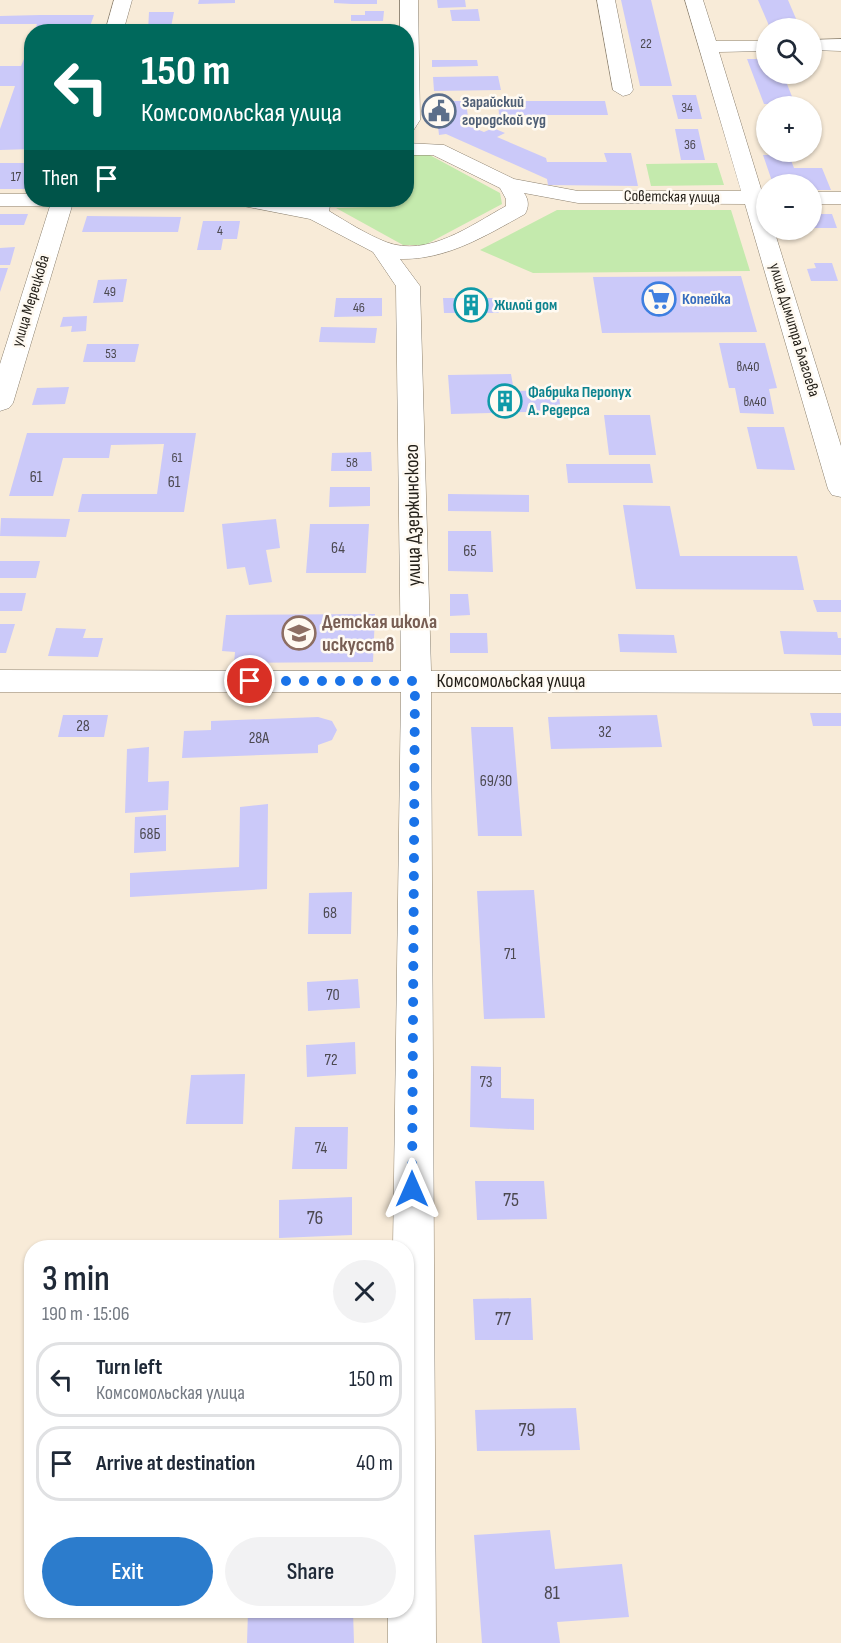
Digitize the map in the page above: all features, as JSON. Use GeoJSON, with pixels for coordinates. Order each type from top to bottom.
{"type":"FeatureCollection","features":[{"type":"Feature","properties":{"kind":"street"},"geometry":{"type":"LineString","coordinates":[[116,24],[123,0]]}},
{"type":"Feature","properties":{"kind":"street"},"geometry":{"type":"LineString","coordinates":[[409,0],[409,24]]}},
{"type":"Feature","properties":{"kind":"street"},"geometry":{"type":"LineString","coordinates":[[606,0],[622,90]]}},
{"type":"Feature","properties":{"kind":"street","name":"улица Димитра Благоева"},"geometry":{"type":"LineString","coordinates":[[694,0],[756,186]]}},
{"type":"Feature","properties":{"kind":"street"},"geometry":{"type":"LineString","coordinates":[[708,46],[756,45]]}},
{"type":"Feature","properties":{"kind":"street"},"geometry":{"type":"LineString","coordinates":[[822,45],[841,45]]}},
{"type":"Feature","properties":{"kind":"street"},"geometry":{"type":"LineString","coordinates":[[414,129],[437,149]]}},
{"type":"Feature","properties":{"kind":"street"},"geometry":{"type":"LineString","coordinates":[[414,149],[437,149]]}},
{"type":"Feature","properties":{"kind":"street","name":"Советская улица"},"geometry":{"type":"LineString","coordinates":[[437,149],[508,184],[578,196],[756,198]]}},
{"type":"Feature","properties":{"kind":"street"},"geometry":{"type":"LineString","coordinates":[[508,184],[517,199],[517,209]]}},
{"type":"Feature","properties":{"kind":"street","name":"Советская улица"},"geometry":{"type":"LineString","coordinates":[[442,249],[517,209],[578,196]]}},
{"type":"Feature","properties":{"kind":"street"},"geometry":{"type":"LineString","coordinates":[[822,198],[841,198]]}},
{"type":"Feature","properties":{"kind":"street"},"geometry":{"type":"LineString","coordinates":[[0,200],[24,200]]}},
{"type":"Feature","properties":{"kind":"street","name":"улица Мерецкова"},"geometry":{"type":"LineString","coordinates":[[0,403],[61,207]]}},
{"type":"Feature","properties":{"kind":"street"},"geometry":{"type":"LineString","coordinates":[[319,207],[381,248],[408,286],[442,249]]}},
{"type":"Feature","properties":{"kind":"street","name":"улица Димитра Благоева"},"geometry":{"type":"LineString","coordinates":[[772,240],[841,489]]}},
{"type":"Feature","properties":{"kind":"street"},"geometry":{"type":"LineString","coordinates":[[381,248],[412,252],[442,249]]}},
{"type":"Feature","properties":{"kind":"street","name":"улица Дзержинского"},"geometry":{"type":"LineString","coordinates":[[408,286],[415,681],[413,1240]]}},
{"type":"Feature","properties":{"kind":"street","name":"Комсомольская улица"},"geometry":{"type":"LineString","coordinates":[[0,681],[841,682]]}},
{"type":"Feature","properties":{"kind":"street","name":"улица Дзержинского"},"geometry":{"type":"LineString","coordinates":[[412,1618],[412,1643]]}},
{"type":"Feature","properties":{"kind":"green space"},"geometry":{"type":"Polygon","coordinates":[[[414,153],[426,153],[500,193],[502,204],[425,245],[403,245],[336,208],[414,207],[414,153]]]}},
{"type":"Feature","properties":{"kind":"green space"},"geometry":{"type":"Polygon","coordinates":[[[717,163],[724,185],[651,186],[646,164],[717,163]]]}},
{"type":"Feature","properties":{"kind":"green space"},"geometry":{"type":"Polygon","coordinates":[[[557,210],[731,210],[750,271],[533,273],[480,250],[557,210]]]}},
{"type":"Feature","properties":{"kind":"building"},"geometry":{"type":"Polygon","coordinates":[[[199,0],[235,0],[235,3],[198,4],[199,0]]]}},
{"type":"Feature","properties":{"kind":"building"},"geometry":{"type":"Polygon","coordinates":[[[334,0],[377,0],[377,4],[334,3],[334,0]]]}},
{"type":"Feature","properties":{"kind":"building"},"geometry":{"type":"Polygon","coordinates":[[[437,0],[465,0],[466,7],[438,8],[437,0]]]}},
{"type":"Feature","properties":{"kind":"building"},"geometry":{"type":"Polygon","coordinates":[[[621,0],[651,0],[672,86],[640,86],[621,0]]]}},
{"type":"Feature","properties":{"kind":"building"},"geometry":{"type":"Polygon","coordinates":[[[758,0],[788,0],[796,18],[766,18],[758,0]]]}},
{"type":"Feature","properties":{"kind":"building"},"geometry":{"type":"Polygon","coordinates":[[[478,9],[480,21],[452,21],[450,10],[478,9]]]}},
{"type":"Feature","properties":{"kind":"building"},"geometry":{"type":"Polygon","coordinates":[[[365,11],[384,11],[383,21],[351,21],[351,15],[365,15],[365,11]]]}},
{"type":"Feature","properties":{"kind":"building"},"geometry":{"type":"Polygon","coordinates":[[[149,12],[174,12],[172,24],[148,24],[149,12]]]}},
{"type":"Feature","properties":{"kind":"building"},"geometry":{"type":"Polygon","coordinates":[[[94,15],[91,24],[0,24],[0,16],[94,15]]]}},
{"type":"Feature","properties":{"kind":"building"},"geometry":{"type":"Polygon","coordinates":[[[24,59],[24,149],[0,150],[0,129],[15,86],[0,86],[0,66],[21,66],[24,59]]]}},
{"type":"Feature","properties":{"kind":"building"},"geometry":{"type":"Polygon","coordinates":[[[747,59],[756,59],[756,83],[747,59]]]}},
{"type":"Feature","properties":{"kind":"building"},"geometry":{"type":"Polygon","coordinates":[[[432,60],[477,60],[478,66],[432,67],[432,60]]]}},
{"type":"Feature","properties":{"kind":"building"},"geometry":{"type":"Polygon","coordinates":[[[498,76],[501,90],[434,91],[433,77],[498,76]]]}},
{"type":"Feature","properties":{"kind":"building"},"geometry":{"type":"Polygon","coordinates":[[[756,84],[787,84],[792,96],[761,96],[756,84]]]}},
{"type":"Feature","properties":{"kind":"building"},"geometry":{"type":"Polygon","coordinates":[[[672,95],[696,95],[702,119],[678,119],[672,95]]]}},
{"type":"Feature","properties":{"kind":"building"},"geometry":{"type":"Polygon","coordinates":[[[435,101],[466,101],[469,126],[484,132],[493,128],[505,133],[497,137],[546,158],[547,162],[607,162],[604,153],[631,153],[638,186],[548,185],[547,179],[446,134],[439,135],[435,101]]]}},
{"type":"Feature","properties":{"kind":"building"},"geometry":{"type":"Polygon","coordinates":[[[498,101],[605,101],[608,115],[499,115],[498,101]]]}},
{"type":"Feature","properties":{"kind":"building"},"geometry":{"type":"Polygon","coordinates":[[[675,129],[698,129],[705,160],[681,160],[675,129]]]}},
{"type":"Feature","properties":{"kind":"building"},"geometry":{"type":"Polygon","coordinates":[[[765,162],[792,162],[794,168],[822,168],[831,190],[822,190],[822,174],[770,174],[765,162]]]}},
{"type":"Feature","properties":{"kind":"building"},"geometry":{"type":"Polygon","coordinates":[[[0,163],[24,163],[24,189],[0,189],[0,163]]]}},
{"type":"Feature","properties":{"kind":"building"},"geometry":{"type":"Polygon","coordinates":[[[0,214],[28,214],[24,225],[0,225],[0,214]]]}},
{"type":"Feature","properties":{"kind":"building"},"geometry":{"type":"Polygon","coordinates":[[[822,214],[832,214],[837,228],[822,228],[822,214]]]}},
{"type":"Feature","properties":{"kind":"building"},"geometry":{"type":"Polygon","coordinates":[[[87,216],[181,217],[178,232],[82,232],[87,216]]]}},
{"type":"Feature","properties":{"kind":"building"},"geometry":{"type":"Polygon","coordinates":[[[203,221],[240,221],[237,239],[223,239],[221,250],[197,250],[203,221]]]}},
{"type":"Feature","properties":{"kind":"building"},"geometry":{"type":"Polygon","coordinates":[[[15,247],[10,265],[0,265],[0,248],[15,247]]]}},
{"type":"Feature","properties":{"kind":"building"},"geometry":{"type":"Polygon","coordinates":[[[814,263],[832,263],[838,281],[811,281],[807,269],[816,268],[814,263]]]}},
{"type":"Feature","properties":{"kind":"building"},"geometry":{"type":"Polygon","coordinates":[[[0,268],[8,268],[0,292],[0,268]]]}},
{"type":"Feature","properties":{"kind":"building"},"geometry":{"type":"Polygon","coordinates":[[[741,276],[757,332],[602,333],[593,277],[741,276]]]}},
{"type":"Feature","properties":{"kind":"building"},"geometry":{"type":"Polygon","coordinates":[[[127,279],[123,302],[93,303],[98,280],[127,279]]]}},
{"type":"Feature","properties":{"kind":"building"},"geometry":{"type":"Polygon","coordinates":[[[336,298],[382,298],[382,316],[334,317],[336,298]]]}},
{"type":"Feature","properties":{"kind":"building","name":"Жилой дом"},"geometry":{"type":"Polygon","coordinates":[[[443,298],[498,298],[499,313],[444,313],[443,298]]]}},
{"type":"Feature","properties":{"kind":"building"},"geometry":{"type":"Polygon","coordinates":[[[87,316],[86,331],[71,332],[72,326],[60,327],[63,317],[87,316]]]}},
{"type":"Feature","properties":{"kind":"building"},"geometry":{"type":"Polygon","coordinates":[[[321,327],[377,328],[375,343],[319,342],[321,327]]]}},
{"type":"Feature","properties":{"kind":"building"},"geometry":{"type":"Polygon","coordinates":[[[719,343],[765,343],[777,388],[769,389],[774,414],[740,413],[735,388],[729,388],[719,343]]]}},
{"type":"Feature","properties":{"kind":"building"},"geometry":{"type":"Polygon","coordinates":[[[87,344],[139,344],[135,362],[83,362],[87,344]]]}},
{"type":"Feature","properties":{"kind":"building","name":"Фабрика Перопух А. Редерса"},"geometry":{"type":"Polygon","coordinates":[[[511,374],[514,391],[558,390],[561,411],[451,414],[448,375],[511,374]]]}},
{"type":"Feature","properties":{"kind":"building"},"geometry":{"type":"Polygon","coordinates":[[[69,387],[65,404],[32,405],[37,388],[69,387]]]}},
{"type":"Feature","properties":{"kind":"building"},"geometry":{"type":"Polygon","coordinates":[[[604,415],[650,415],[656,455],[609,455],[604,415]]]}},
{"type":"Feature","properties":{"kind":"building"},"geometry":{"type":"Polygon","coordinates":[[[747,427],[784,427],[795,470],[757,469],[747,427]]]}},
{"type":"Feature","properties":{"kind":"building"},"geometry":{"type":"Polygon","coordinates":[[[27,433],[196,433],[184,512],[78,512],[82,494],[157,494],[164,444],[111,445],[109,458],[63,458],[53,496],[9,496],[27,433]]]}},
{"type":"Feature","properties":{"kind":"building"},"geometry":{"type":"Polygon","coordinates":[[[371,452],[372,471],[331,471],[332,453],[371,452]]]}},
{"type":"Feature","properties":{"kind":"building"},"geometry":{"type":"Polygon","coordinates":[[[566,464],[650,464],[653,483],[568,483],[566,464]]]}},
{"type":"Feature","properties":{"kind":"building"},"geometry":{"type":"Polygon","coordinates":[[[330,487],[370,487],[370,506],[329,507],[330,487]]]}},
{"type":"Feature","properties":{"kind":"building"},"geometry":{"type":"Polygon","coordinates":[[[448,494],[529,495],[529,512],[448,511],[448,494]]]}},
{"type":"Feature","properties":{"kind":"building"},"geometry":{"type":"Polygon","coordinates":[[[623,505],[670,506],[680,556],[797,556],[804,590],[636,589],[623,505]]]}},
{"type":"Feature","properties":{"kind":"building"},"geometry":{"type":"Polygon","coordinates":[[[1,518],[70,519],[66,537],[0,536],[1,518]]]}},
{"type":"Feature","properties":{"kind":"building"},"geometry":{"type":"Polygon","coordinates":[[[276,519],[280,548],[266,550],[272,582],[249,585],[245,567],[227,569],[222,524],[276,519]]]}},
{"type":"Feature","properties":{"kind":"building"},"geometry":{"type":"Polygon","coordinates":[[[310,524],[369,524],[366,573],[306,573],[310,524]]]}},
{"type":"Feature","properties":{"kind":"building"},"geometry":{"type":"Polygon","coordinates":[[[448,531],[491,531],[493,572],[448,571],[448,531]]]}},
{"type":"Feature","properties":{"kind":"building"},"geometry":{"type":"Polygon","coordinates":[[[0,561],[40,561],[36,578],[0,578],[0,561]]]}},
{"type":"Feature","properties":{"kind":"building"},"geometry":{"type":"Polygon","coordinates":[[[0,593],[26,593],[22,611],[0,611],[0,593]]]}},
{"type":"Feature","properties":{"kind":"building"},"geometry":{"type":"Polygon","coordinates":[[[450,594],[468,594],[470,615],[450,616],[450,594]]]}},
{"type":"Feature","properties":{"kind":"building"},"geometry":{"type":"Polygon","coordinates":[[[813,600],[841,600],[841,612],[817,612],[813,600]]]}},
{"type":"Feature","properties":{"kind":"building","name":"Детская школа искусств"},"geometry":{"type":"Polygon","coordinates":[[[375,614],[373,662],[234,663],[235,652],[222,651],[226,615],[375,614]]]}},
{"type":"Feature","properties":{"kind":"building"},"geometry":{"type":"Polygon","coordinates":[[[0,624],[15,624],[6,653],[0,653],[0,624]]]}},
{"type":"Feature","properties":{"kind":"building"},"geometry":{"type":"Polygon","coordinates":[[[56,628],[86,629],[83,638],[103,638],[98,657],[48,656],[56,628]]]}},
{"type":"Feature","properties":{"kind":"building"},"geometry":{"type":"Polygon","coordinates":[[[780,631],[837,632],[838,638],[841,638],[841,655],[784,654],[780,631]]]}},
{"type":"Feature","properties":{"kind":"building"},"geometry":{"type":"Polygon","coordinates":[[[450,633],[487,633],[488,653],[450,653],[450,633]]]}},
{"type":"Feature","properties":{"kind":"building"},"geometry":{"type":"Polygon","coordinates":[[[618,634],[674,635],[677,653],[620,652],[618,634]]]}},
{"type":"Feature","properties":{"kind":"building"},"geometry":{"type":"Polygon","coordinates":[[[810,713],[841,713],[841,726],[813,726],[810,713]]]}},
{"type":"Feature","properties":{"kind":"building"},"geometry":{"type":"Polygon","coordinates":[[[63,715],[108,715],[104,737],[58,737],[63,715]]]}},
{"type":"Feature","properties":{"kind":"building"},"geometry":{"type":"Polygon","coordinates":[[[657,715],[662,747],[551,749],[548,717],[657,715]]]}},
{"type":"Feature","properties":{"kind":"building"},"geometry":{"type":"Polygon","coordinates":[[[318,717],[332,721],[337,730],[332,740],[318,745],[318,753],[182,758],[184,731],[211,730],[211,721],[318,717]]]}},
{"type":"Feature","properties":{"kind":"building"},"geometry":{"type":"Polygon","coordinates":[[[471,727],[513,727],[522,836],[478,836],[471,727]]]}},
{"type":"Feature","properties":{"kind":"building"},"geometry":{"type":"Polygon","coordinates":[[[149,747],[148,782],[169,781],[168,810],[125,813],[127,749],[149,747]]]}},
{"type":"Feature","properties":{"kind":"building"},"geometry":{"type":"Polygon","coordinates":[[[268,804],[267,889],[130,897],[130,873],[239,867],[240,807],[268,804]]]}},
{"type":"Feature","properties":{"kind":"building"},"geometry":{"type":"Polygon","coordinates":[[[166,815],[166,851],[134,853],[135,817],[166,815]]]}},
{"type":"Feature","properties":{"kind":"building"},"geometry":{"type":"Polygon","coordinates":[[[534,890],[545,1018],[484,1019],[477,891],[534,890]]]}},
{"type":"Feature","properties":{"kind":"building"},"geometry":{"type":"Polygon","coordinates":[[[352,892],[351,934],[308,934],[309,893],[352,892]]]}},
{"type":"Feature","properties":{"kind":"building"},"geometry":{"type":"Polygon","coordinates":[[[358,979],[360,1008],[308,1011],[307,982],[358,979]]]}},
{"type":"Feature","properties":{"kind":"building"},"geometry":{"type":"Polygon","coordinates":[[[355,1042],[356,1074],[307,1077],[306,1045],[355,1042]]]}},
{"type":"Feature","properties":{"kind":"building"},"geometry":{"type":"Polygon","coordinates":[[[471,1066],[501,1067],[501,1098],[534,1099],[534,1130],[470,1127],[471,1066]]]}},
{"type":"Feature","properties":{"kind":"building"},"geometry":{"type":"Polygon","coordinates":[[[245,1074],[243,1124],[186,1124],[191,1075],[245,1074]]]}},
{"type":"Feature","properties":{"kind":"building"},"geometry":{"type":"Polygon","coordinates":[[[295,1127],[348,1127],[347,1169],[292,1169],[295,1127]]]}},
{"type":"Feature","properties":{"kind":"building"},"geometry":{"type":"Polygon","coordinates":[[[475,1181],[544,1181],[547,1219],[477,1220],[475,1181]]]}},
{"type":"Feature","properties":{"kind":"building"},"geometry":{"type":"Polygon","coordinates":[[[352,1197],[352,1235],[279,1238],[279,1200],[352,1197]]]}},
{"type":"Feature","properties":{"kind":"building"},"geometry":{"type":"Polygon","coordinates":[[[531,1298],[533,1340],[475,1340],[473,1299],[531,1298]]]}},
{"type":"Feature","properties":{"kind":"building"},"geometry":{"type":"Polygon","coordinates":[[[576,1408],[580,1450],[477,1451],[475,1410],[576,1408]]]}},
{"type":"Feature","properties":{"kind":"building"},"geometry":{"type":"Polygon","coordinates":[[[550,1530],[555,1569],[622,1564],[629,1617],[557,1622],[560,1643],[482,1643],[474,1535],[550,1530]]]}},
{"type":"Feature","properties":{"kind":"building"},"geometry":{"type":"Polygon","coordinates":[[[248,1618],[353,1618],[354,1643],[247,1643],[248,1618]]]}},
{"type":"Feature","properties":{"kind":"place","name":"Зарайский городской суд"},"geometry":{"type":"Point","coordinates":[439,111]}},
{"type":"Feature","properties":{"kind":"place","name":"Копейка"},"geometry":{"type":"Point","coordinates":[659,299]}},
{"type":"Feature","properties":{"kind":"place","name":"Жилой дом"},"geometry":{"type":"Point","coordinates":[471,305]}},
{"type":"Feature","properties":{"kind":"place","name":"Фабрика Перопух А. Редерса"},"geometry":{"type":"Point","coordinates":[505,401]}},
{"type":"Feature","properties":{"kind":"place","name":"Детская школа искусств"},"geometry":{"type":"Point","coordinates":[299,633]}},
{"type":"Feature","properties":{"kind":"route"},"geometry":{"type":"LineString","coordinates":[[250,681],[415,681],[412,1189]]}}]}
